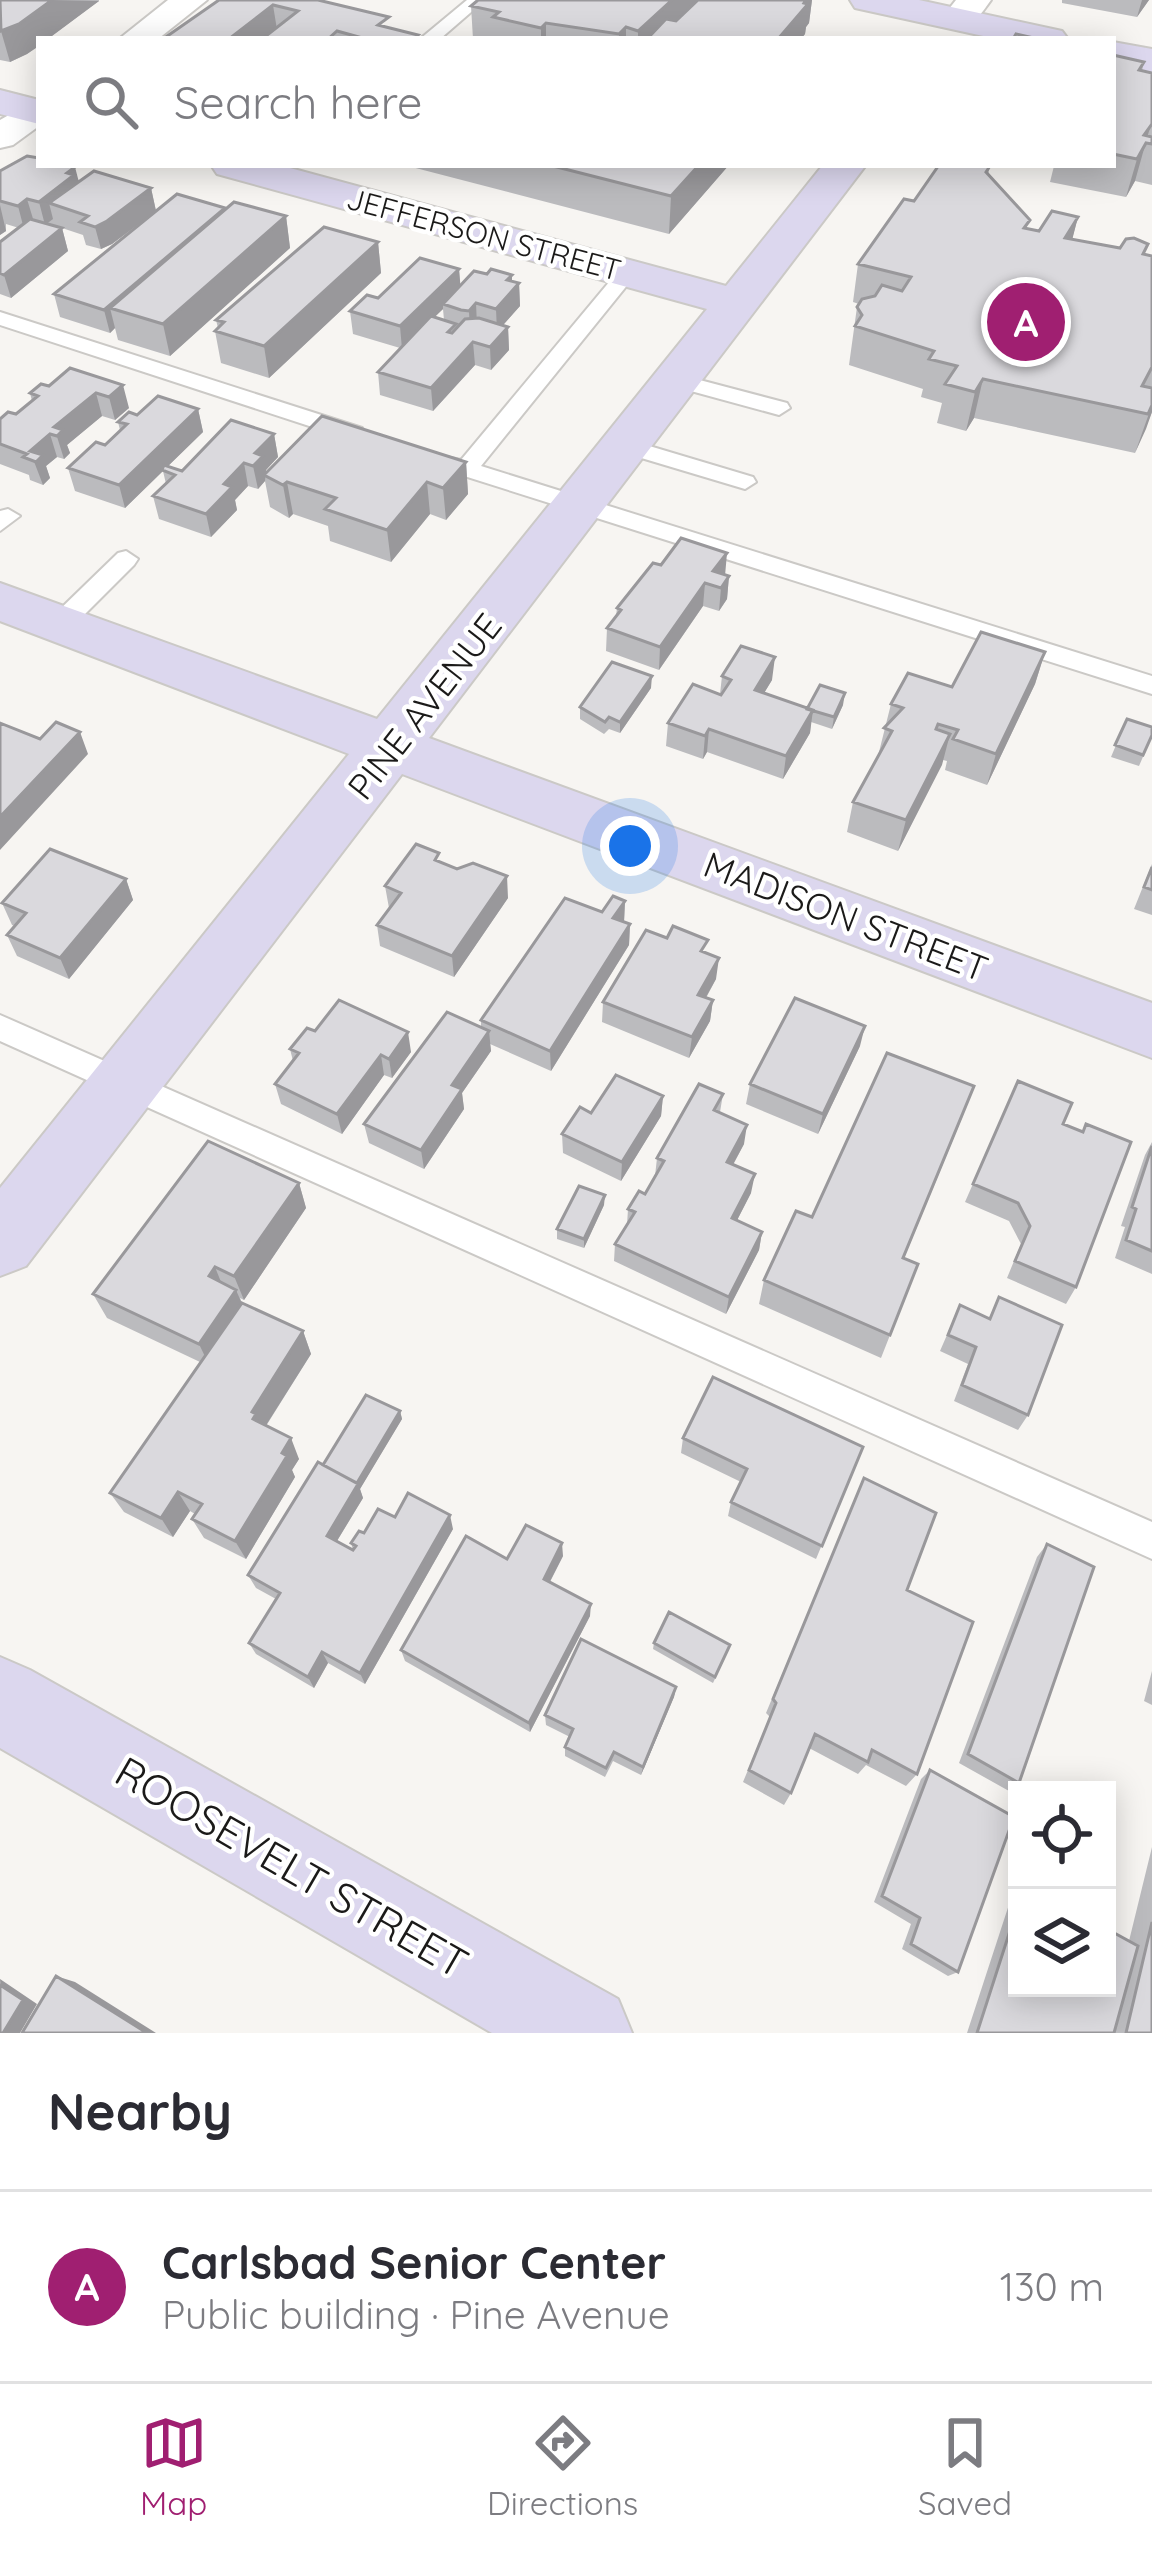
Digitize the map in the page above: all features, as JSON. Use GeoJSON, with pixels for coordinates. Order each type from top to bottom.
{"type":"FeatureCollection","features":[{"type":"Feature","properties":{"kind":"street"},"geometry":{"type":"LineString","coordinates":[[140,36],[190,0]]}},
{"type":"Feature","properties":{"kind":"street"},"geometry":{"type":"LineString","coordinates":[[868,0],[1035,36]]}},
{"type":"Feature","properties":{"kind":"street"},"geometry":{"type":"LineString","coordinates":[[1116,53],[1152,61]]}},
{"type":"Feature","properties":{"kind":"street"},"geometry":{"type":"LineString","coordinates":[[0,136],[29,109]]}},
{"type":"Feature","properties":{"kind":"street","name":"JEFFERSON STREET"},"geometry":{"type":"LineString","coordinates":[[243,168],[736,303]]}},
{"type":"Feature","properties":{"kind":"street","name":"PINE AVENUE"},"geometry":{"type":"LineString","coordinates":[[0,1243],[843,168]]}},
{"type":"Feature","properties":{"kind":"street","name":"MADISON STREET"},"geometry":{"type":"LineString","coordinates":[[0,601],[1152,1031]]}},
{"type":"Feature","properties":{"kind":"street","name":"ROOSEVELT STREET"},"geometry":{"type":"LineString","coordinates":[[0,1700],[584,2033]]}},
{"type":"Feature","properties":{"kind":"lane"},"geometry":{"type":"LineString","coordinates":[[429,36],[477,0]]}},
{"type":"Feature","properties":{"kind":"lane"},"geometry":{"type":"LineString","coordinates":[[400,34],[410,36]]}},
{"type":"Feature","properties":{"kind":"lane"},"geometry":{"type":"LineString","coordinates":[[466,469],[627,273]]}},
{"type":"Feature","properties":{"kind":"lane"},"geometry":{"type":"LineString","coordinates":[[0,318],[1152,685]]}},
{"type":"Feature","properties":{"kind":"lane"},"geometry":{"type":"LineString","coordinates":[[677,380],[779,408]]}},
{"type":"Feature","properties":{"kind":"lane"},"geometry":{"type":"LineString","coordinates":[[626,446],[745,482]]}},
{"type":"Feature","properties":{"kind":"lane"},"geometry":{"type":"LineString","coordinates":[[61,623],[126,559]]}},
{"type":"Feature","properties":{"kind":"lane"},"geometry":{"type":"LineString","coordinates":[[0,1027],[1152,1541]]}},
{"type":"Feature","properties":{"kind":"building"},"geometry":{"type":"Polygon","coordinates":[[[0,0],[52,0],[1,31],[0,0]]]}},
{"type":"Feature","properties":{"kind":"building"},"geometry":{"type":"Polygon","coordinates":[[[219,0],[318,0],[389,17],[378,25],[418,35],[355,36],[337,31],[331,36],[266,36],[298,11],[273,5],[233,36],[167,36],[219,0]]]}},
{"type":"Feature","properties":{"kind":"building"},"geometry":{"type":"Polygon","coordinates":[[[478,0],[672,0],[638,31],[626,27],[619,34],[546,23],[541,28],[493,17],[499,12],[471,6],[478,0]]]}},
{"type":"Feature","properties":{"kind":"building"},"geometry":{"type":"Polygon","coordinates":[[[698,0],[806,0],[808,4],[781,36],[650,36],[666,19],[676,21],[698,0]]]}},
{"type":"Feature","properties":{"kind":"building"},"geometry":{"type":"Polygon","coordinates":[[[1116,56],[1144,62],[1139,70],[1152,73],[1152,124],[1144,135],[1152,137],[1152,144],[1146,143],[1137,159],[1116,155],[1116,56]]]}},
{"type":"Feature","properties":{"kind":"building"},"geometry":{"type":"Polygon","coordinates":[[[27,156],[36,158],[36,168],[74,168],[67,173],[74,175],[39,202],[27,199],[18,206],[0,201],[0,171],[27,156]]]}},
{"type":"Feature","properties":{"kind":"building"},"geometry":{"type":"Polygon","coordinates":[[[561,168],[696,168],[671,196],[561,168]]]}},
{"type":"Feature","properties":{"kind":"building"},"geometry":{"type":"Polygon","coordinates":[[[937,168],[989,168],[986,172],[1030,220],[1024,228],[1039,231],[1052,211],[1078,217],[1065,238],[1120,248],[1126,239],[1148,244],[1143,254],[1152,256],[1152,367],[1142,386],[1152,388],[1148,414],[983,379],[975,392],[945,384],[957,366],[929,359],[934,351],[855,326],[862,315],[857,307],[862,299],[875,296],[882,285],[902,291],[911,277],[858,264],[904,199],[914,201],[937,168]]]}},
{"type":"Feature","properties":{"kind":"building"},"geometry":{"type":"Polygon","coordinates":[[[94,171],[151,188],[95,227],[80,222],[88,216],[49,203],[94,171]]]}},
{"type":"Feature","properties":{"kind":"building"},"geometry":{"type":"Polygon","coordinates":[[[177,194],[225,208],[104,310],[54,294],[177,194]]]}},
{"type":"Feature","properties":{"kind":"building"},"geometry":{"type":"Polygon","coordinates":[[[234,202],[286,216],[163,324],[110,308],[234,202]]]}},
{"type":"Feature","properties":{"kind":"building"},"geometry":{"type":"Polygon","coordinates":[[[30,219],[62,228],[4,275],[0,273],[0,242],[30,219]]]}},
{"type":"Feature","properties":{"kind":"building"},"geometry":{"type":"Polygon","coordinates":[[[324,227],[378,242],[264,346],[215,331],[224,322],[216,320],[324,227]]]}},
{"type":"Feature","properties":{"kind":"building"},"geometry":{"type":"Polygon","coordinates":[[[420,258],[459,269],[400,326],[350,311],[367,295],[378,298],[420,258]]]}},
{"type":"Feature","properties":{"kind":"building"},"geometry":{"type":"Polygon","coordinates":[[[491,269],[512,275],[507,280],[519,283],[496,309],[476,303],[469,311],[443,304],[474,271],[487,274],[491,269]]]}},
{"type":"Feature","properties":{"kind":"building"},"geometry":{"type":"Polygon","coordinates":[[[431,316],[456,324],[448,332],[452,333],[465,319],[508,327],[490,347],[473,342],[431,388],[378,372],[431,316]]]}},
{"type":"Feature","properties":{"kind":"building"},"geometry":{"type":"Polygon","coordinates":[[[70,368],[123,385],[109,397],[96,393],[54,427],[63,430],[57,436],[50,434],[30,451],[43,455],[36,462],[0,444],[0,419],[8,412],[16,414],[38,396],[30,393],[41,384],[49,386],[70,368]]]}},
{"type":"Feature","properties":{"kind":"building"},"geometry":{"type":"Polygon","coordinates":[[[158,396],[198,409],[119,485],[68,468],[96,442],[105,445],[127,424],[118,422],[129,412],[137,415],[158,396]]]}},
{"type":"Feature","properties":{"kind":"building"},"geometry":{"type":"Polygon","coordinates":[[[322,416],[466,462],[443,488],[427,482],[387,530],[325,509],[336,498],[287,482],[283,485],[264,475],[322,416]]]}},
{"type":"Feature","properties":{"kind":"building"},"geometry":{"type":"Polygon","coordinates":[[[231,420],[274,434],[255,453],[263,456],[253,466],[244,463],[224,484],[232,487],[206,514],[153,496],[175,475],[162,470],[164,465],[182,471],[231,420]]]}},
{"type":"Feature","properties":{"kind":"building"},"geometry":{"type":"Polygon","coordinates":[[[681,538],[727,553],[713,571],[729,576],[721,588],[705,583],[660,647],[607,628],[653,563],[661,565],[681,538]]]}},
{"type":"Feature","properties":{"kind":"building"},"geometry":{"type":"Polygon","coordinates":[[[981,632],[1045,652],[996,754],[953,739],[958,730],[938,724],[936,729],[950,734],[906,820],[853,802],[892,731],[884,728],[903,708],[891,704],[908,673],[952,687],[981,632]]]}},
{"type":"Feature","properties":{"kind":"building"},"geometry":{"type":"Polygon","coordinates":[[[741,646],[775,657],[755,690],[813,710],[786,756],[709,729],[705,736],[668,723],[693,684],[721,695],[731,680],[722,676],[741,646]]]}},
{"type":"Feature","properties":{"kind":"building"},"geometry":{"type":"Polygon","coordinates":[[[612,662],[652,676],[620,722],[609,717],[605,722],[580,707],[612,662]]]}},
{"type":"Feature","properties":{"kind":"building"},"geometry":{"type":"Polygon","coordinates":[[[820,685],[845,693],[834,717],[807,709],[820,685]]]}},
{"type":"Feature","properties":{"kind":"building"},"geometry":{"type":"Polygon","coordinates":[[[1127,719],[1152,727],[1143,755],[1115,745],[1127,719]]]}},
{"type":"Feature","properties":{"kind":"building"},"geometry":{"type":"Polygon","coordinates":[[[56,722],[80,732],[0,817],[0,723],[40,739],[56,722]]]}},
{"type":"Feature","properties":{"kind":"building"},"geometry":{"type":"Polygon","coordinates":[[[416,844],[439,853],[435,860],[457,869],[473,863],[507,876],[452,956],[377,925],[401,893],[385,886],[416,844]]]}},
{"type":"Feature","properties":{"kind":"building"},"geometry":{"type":"Polygon","coordinates":[[[50,849],[126,879],[60,958],[7,935],[26,913],[2,903],[50,849]]]}},
{"type":"Feature","properties":{"kind":"building"},"geometry":{"type":"Polygon","coordinates":[[[1152,867],[1152,890],[1144,887],[1152,867]]]}},
{"type":"Feature","properties":{"kind":"building"},"geometry":{"type":"Polygon","coordinates":[[[613,896],[625,901],[613,918],[630,924],[550,1051],[481,1020],[565,898],[602,912],[613,896]]]}},
{"type":"Feature","properties":{"kind":"building"},"geometry":{"type":"Polygon","coordinates":[[[673,926],[708,940],[701,951],[719,958],[698,995],[713,1000],[692,1037],[603,1002],[646,930],[667,938],[673,926]]]}},
{"type":"Feature","properties":{"kind":"building"},"geometry":{"type":"Polygon","coordinates":[[[795,998],[865,1026],[823,1114],[750,1084],[795,998]]]}},
{"type":"Feature","properties":{"kind":"building"},"geometry":{"type":"Polygon","coordinates":[[[339,1000],[408,1032],[389,1059],[381,1055],[337,1114],[275,1084],[299,1053],[290,1049],[307,1028],[315,1031],[339,1000]]]}},
{"type":"Feature","properties":{"kind":"building"},"geometry":{"type":"Polygon","coordinates":[[[447,1012],[489,1031],[452,1085],[462,1089],[421,1150],[364,1124],[447,1012]]]}},
{"type":"Feature","properties":{"kind":"building"},"geometry":{"type":"Polygon","coordinates":[[[887,1053],[974,1086],[903,1258],[918,1264],[890,1335],[764,1280],[796,1211],[812,1217],[887,1053]]]}},
{"type":"Feature","properties":{"kind":"building"},"geometry":{"type":"Polygon","coordinates":[[[616,1075],[663,1096],[622,1162],[562,1134],[580,1107],[591,1113],[616,1075]]]}},
{"type":"Feature","properties":{"kind":"building"},"geometry":{"type":"Polygon","coordinates":[[[1018,1081],[1072,1103],[1063,1124],[1083,1132],[1086,1124],[1131,1142],[1076,1287],[1015,1261],[1030,1226],[1018,1203],[973,1184],[1018,1081]]]}},
{"type":"Feature","properties":{"kind":"building"},"geometry":{"type":"Polygon","coordinates":[[[699,1084],[723,1094],[714,1110],[747,1125],[727,1162],[755,1174],[732,1218],[762,1232],[729,1297],[615,1244],[635,1212],[628,1209],[639,1191],[645,1194],[664,1161],[657,1158],[699,1084]]]}},
{"type":"Feature","properties":{"kind":"building"},"geometry":{"type":"Polygon","coordinates":[[[208,1141],[299,1183],[234,1276],[215,1267],[209,1276],[236,1290],[199,1344],[93,1294],[208,1141]]]}},
{"type":"Feature","properties":{"kind":"building"},"geometry":{"type":"Polygon","coordinates":[[[1152,1146],[1152,1251],[1126,1240],[1152,1146]]]}},
{"type":"Feature","properties":{"kind":"building"},"geometry":{"type":"Polygon","coordinates":[[[579,1186],[605,1195],[584,1239],[557,1229],[579,1186]]]}},
{"type":"Feature","properties":{"kind":"building"},"geometry":{"type":"Polygon","coordinates":[[[999,1297],[1062,1325],[1028,1415],[962,1385],[976,1347],[948,1335],[960,1305],[990,1319],[999,1297]]]}},
{"type":"Feature","properties":{"kind":"building"},"geometry":{"type":"Polygon","coordinates":[[[242,1303],[303,1331],[252,1412],[256,1414],[253,1419],[291,1438],[282,1453],[287,1456],[235,1541],[192,1519],[202,1504],[178,1492],[161,1518],[110,1493],[242,1303]]]}},
{"type":"Feature","properties":{"kind":"building"},"geometry":{"type":"Polygon","coordinates":[[[713,1377],[863,1447],[822,1546],[731,1502],[747,1469],[683,1438],[713,1377]]]}},
{"type":"Feature","properties":{"kind":"building"},"geometry":{"type":"Polygon","coordinates":[[[366,1395],[400,1411],[357,1483],[323,1465],[366,1395]]]}},
{"type":"Feature","properties":{"kind":"building"},"geometry":{"type":"Polygon","coordinates":[[[318,1462],[358,1484],[327,1536],[353,1550],[356,1546],[351,1543],[359,1531],[364,1533],[378,1509],[395,1517],[408,1493],[450,1515],[360,1673],[322,1652],[308,1677],[249,1643],[280,1593],[248,1575],[318,1462]]]}},
{"type":"Feature","properties":{"kind":"building"},"geometry":{"type":"Polygon","coordinates":[[[864,1478],[936,1513],[907,1590],[973,1622],[917,1774],[872,1750],[868,1762],[815,1734],[791,1793],[749,1770],[776,1703],[773,1699],[864,1478]]]}},
{"type":"Feature","properties":{"kind":"building"},"geometry":{"type":"Polygon","coordinates":[[[526,1525],[562,1543],[544,1579],[591,1604],[529,1723],[401,1650],[466,1536],[507,1559],[526,1525]]]}},
{"type":"Feature","properties":{"kind":"building"},"geometry":{"type":"Polygon","coordinates":[[[1047,1544],[1094,1567],[1020,1781],[968,1754],[1047,1544]]]}},
{"type":"Feature","properties":{"kind":"building"},"geometry":{"type":"Polygon","coordinates":[[[669,1612],[730,1645],[715,1677],[654,1643],[669,1612]]]}},
{"type":"Feature","properties":{"kind":"building"},"geometry":{"type":"Polygon","coordinates":[[[581,1639],[676,1687],[643,1767],[614,1752],[606,1768],[565,1747],[573,1729],[545,1715],[581,1639]]]}},
{"type":"Feature","properties":{"kind":"building"},"geometry":{"type":"Polygon","coordinates":[[[930,1770],[1008,1814],[1008,1834],[958,1972],[911,1944],[920,1918],[882,1896],[930,1770]]]}},
{"type":"Feature","properties":{"kind":"building"},"geometry":{"type":"Polygon","coordinates":[[[1152,1922],[1152,2033],[1126,2033],[1152,1922]]]}},
{"type":"Feature","properties":{"kind":"building"},"geometry":{"type":"Polygon","coordinates":[[[1116,1934],[1138,1946],[1114,2033],[977,2033],[1008,1937],[1008,1997],[1116,1997],[1116,1934]]]}},
{"type":"Feature","properties":{"kind":"building"},"geometry":{"type":"Polygon","coordinates":[[[56,1976],[147,2033],[22,2033],[56,1976]]]}},
{"type":"Feature","properties":{"kind":"building"},"geometry":{"type":"Polygon","coordinates":[[[0,1985],[23,2000],[3,2033],[0,2033],[0,1985]]]}},
{"type":"Feature","properties":{"kind":"place","name":"Carlsbad Senior Center"},"geometry":{"type":"Point","coordinates":[1026,322]}}]}
